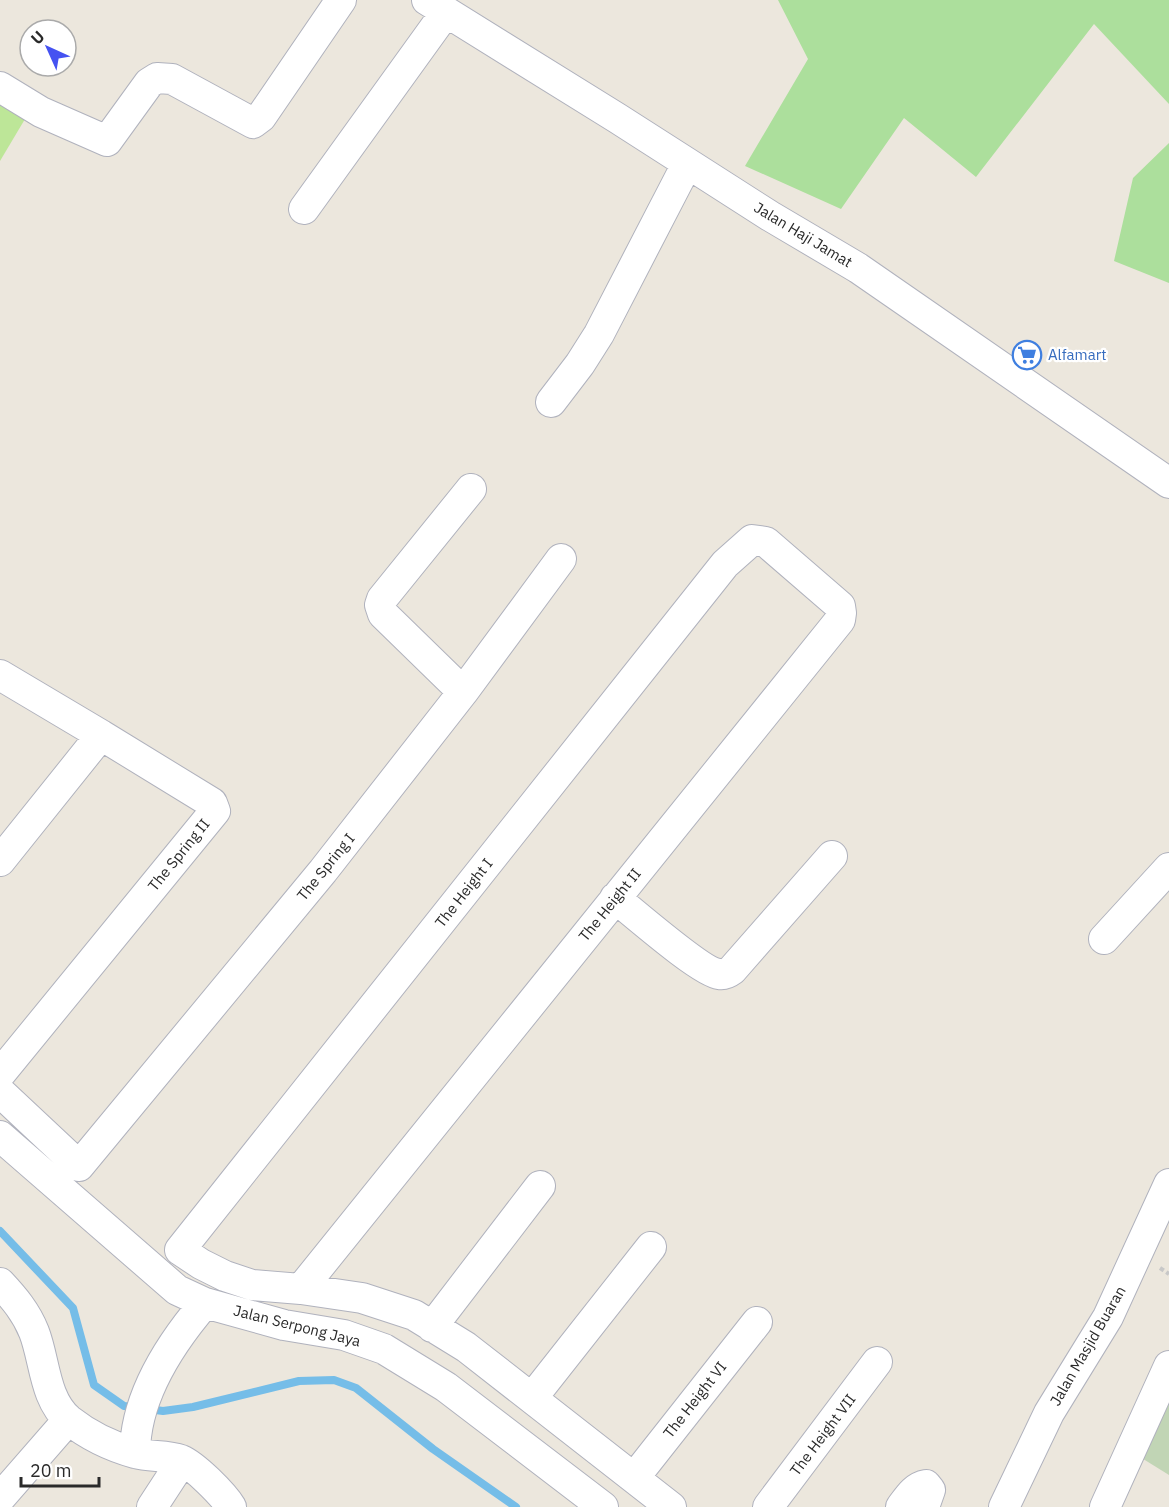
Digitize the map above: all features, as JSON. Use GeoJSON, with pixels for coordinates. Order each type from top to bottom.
{"type":"FeatureCollection","features":[{"type":"Feature","properties":{"kind":"street"},"geometry":{"type":"LineString","coordinates":[[0,87],[41,112],[106,141],[148,83],[157,78],[172,79],[253,123],[261,117],[341,0]]}},
{"type":"Feature","properties":{"kind":"street"},"geometry":{"type":"LineString","coordinates":[[304,209],[437,6]]}},
{"type":"Feature","properties":{"kind":"street","name":"Jalan Haji Jamat"},"geometry":{"type":"LineString","coordinates":[[437,6],[770,216],[858,268],[1169,483]]}},
{"type":"Feature","properties":{"kind":"street"},"geometry":{"type":"LineString","coordinates":[[551,402],[599,334],[687,164]]}},
{"type":"Feature","properties":{"kind":"street"},"geometry":{"type":"LineString","coordinates":[[463,692],[383,614],[380,605],[382,599],[471,489]]}},
{"type":"Feature","properties":{"kind":"street","name":"The Height II"},"geometry":{"type":"LineString","coordinates":[[301,1288],[840,620],[840,606],[766,542],[753,540]]}},
{"type":"Feature","properties":{"kind":"street","name":"The Height I"},"geometry":{"type":"LineString","coordinates":[[301,1288],[252,1285],[225,1276],[180,1250],[725,564],[753,540]]}},
{"type":"Feature","properties":{"kind":"street","name":"The Spring I"},"geometry":{"type":"LineString","coordinates":[[0,1092],[79,1166],[323,872],[463,692],[561,559]]}},
{"type":"Feature","properties":{"kind":"street"},"geometry":{"type":"LineString","coordinates":[[0,675],[101,735],[0,861]]}},
{"type":"Feature","properties":{"kind":"street","name":"The Spring II"},"geometry":{"type":"LineString","coordinates":[[0,1074],[215,812],[212,803],[101,735]]}},
{"type":"Feature","properties":{"kind":"street"},"geometry":{"type":"LineString","coordinates":[[615,898],[693,960],[718,975],[726,974],[832,856]]}},
{"type":"Feature","properties":{"kind":"street"},"geometry":{"type":"LineString","coordinates":[[1104,939],[1169,868]]}},
{"type":"Feature","properties":{"kind":"street","name":"Jalan Serpong Jaya"},"geometry":{"type":"LineString","coordinates":[[0,1136],[177,1290],[205,1303],[284,1325],[344,1335],[384,1349],[446,1387],[603,1507]]}},
{"type":"Feature","properties":{"kind":"street","name":"Jalan Masjid Buaran"},"geometry":{"type":"LineString","coordinates":[[1004,1507],[1049,1413],[1108,1317],[1169,1184]]}},
{"type":"Feature","properties":{"kind":"street"},"geometry":{"type":"LineString","coordinates":[[432,1327],[540,1186]]}},
{"type":"Feature","properties":{"kind":"street"},"geometry":{"type":"LineString","coordinates":[[532,1398],[651,1247]]}},
{"type":"Feature","properties":{"kind":"street"},"geometry":{"type":"LineString","coordinates":[[1,1287],[25,1311],[34,1333],[51,1394],[68,1419],[105,1442],[135,1443],[182,1461],[210,1482],[225,1497],[231,1507]]}},
{"type":"Feature","properties":{"kind":"street"},"geometry":{"type":"LineString","coordinates":[[301,1288],[362,1298],[414,1315],[466,1347],[671,1507]]}},
{"type":"Feature","properties":{"kind":"street"},"geometry":{"type":"LineString","coordinates":[[135,1443],[153,1381],[165,1356],[205,1303]]}},
{"type":"Feature","properties":{"kind":"street","name":"The Height VI"},"geometry":{"type":"LineString","coordinates":[[634,1478],[757,1322]]}},
{"type":"Feature","properties":{"kind":"street","name":"The Height VII"},"geometry":{"type":"LineString","coordinates":[[768,1507],[877,1362]]}},
{"type":"Feature","properties":{"kind":"street"},"geometry":{"type":"LineString","coordinates":[[459,1398],[487,1363]]}},
{"type":"Feature","properties":{"kind":"street"},"geometry":{"type":"LineString","coordinates":[[1105,1507],[1169,1366]]}},
{"type":"Feature","properties":{"kind":"street"},"geometry":{"type":"LineString","coordinates":[[0,1498],[68,1419]]}},
{"type":"Feature","properties":{"kind":"street"},"geometry":{"type":"LineString","coordinates":[[152,1507],[182,1461]]}},
{"type":"Feature","properties":{"kind":"street"},"geometry":{"type":"LineString","coordinates":[[901,1507],[914,1491],[926,1485],[930,1490],[924,1507]]}},
{"type":"Feature","properties":{"kind":"green space"},"geometry":{"type":"Polygon","coordinates":[[[778,0],[1169,0],[1169,104],[1094,24],[976,177],[904,118],[841,209],[745,166],[808,59],[778,0]]]}},
{"type":"Feature","properties":{"kind":"green space"},"geometry":{"type":"Polygon","coordinates":[[[0,97],[28,114],[0,161],[0,97]]]}},
{"type":"Feature","properties":{"kind":"green space"},"geometry":{"type":"Polygon","coordinates":[[[1169,143],[1169,283],[1114,261],[1133,178],[1169,143]]]}},
{"type":"Feature","properties":{"kind":"green space"},"geometry":{"type":"Polygon","coordinates":[[[1169,1399],[1169,1475],[1140,1457],[1169,1399]]]}},
{"type":"Feature","properties":{"kind":"waterway"},"geometry":{"type":"LineString","coordinates":[[0,1231],[73,1308],[94,1385],[124,1406],[136,1407]]}},
{"type":"Feature","properties":{"kind":"waterway"},"geometry":{"type":"LineString","coordinates":[[148,1409],[163,1411],[193,1407],[299,1381],[334,1380],[356,1388],[433,1449],[516,1507]]}},
{"type":"Feature","properties":{"kind":"place","name":"Alfamart"},"geometry":{"type":"Point","coordinates":[1027,355]}}]}
